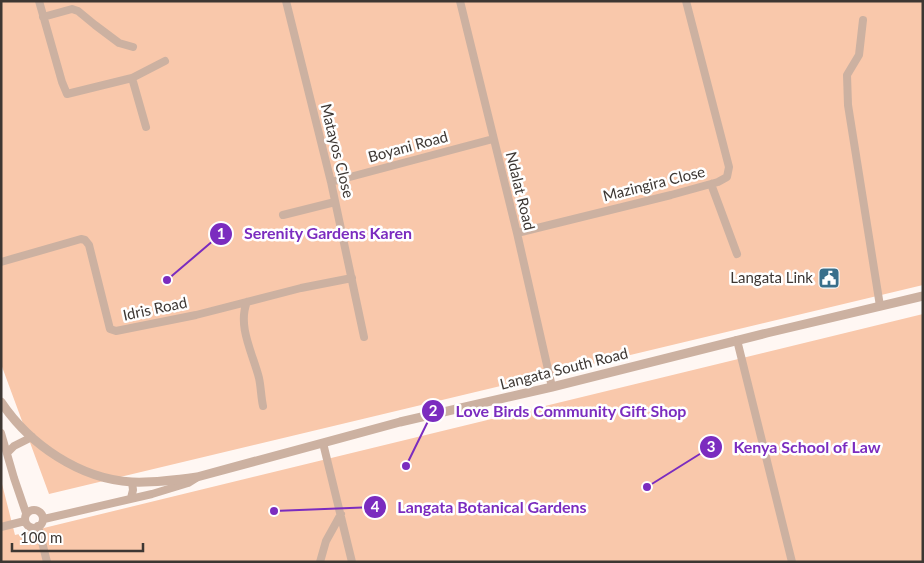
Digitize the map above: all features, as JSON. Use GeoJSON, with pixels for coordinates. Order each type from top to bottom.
{"type":"FeatureCollection","features":[{"type":"Feature","properties":{"kind":"street"},"geometry":{"type":"LineString","coordinates":[[39,1],[67,94],[132,78],[165,61]]}},
{"type":"Feature","properties":{"kind":"street","name":"Matayos Close"},"geometry":{"type":"LineString","coordinates":[[286,1],[331,182],[364,337]]}},
{"type":"Feature","properties":{"kind":"street","name":"Ndalat Road"},"geometry":{"type":"LineString","coordinates":[[460,1],[517,233],[552,387]]}},
{"type":"Feature","properties":{"kind":"street","name":"Mazingira Close"},"geometry":{"type":"LineString","coordinates":[[517,233],[712,184],[727,178],[729,167],[686,1]]}},
{"type":"Feature","properties":{"kind":"street"},"geometry":{"type":"LineString","coordinates":[[43,17],[72,9],[78,10],[94,25],[119,43],[133,47]]}},
{"type":"Feature","properties":{"kind":"street"},"geometry":{"type":"LineString","coordinates":[[863,20],[859,56],[847,74],[848,105],[880,306]]}},
{"type":"Feature","properties":{"kind":"street"},"geometry":{"type":"LineString","coordinates":[[132,78],[146,127]]}},
{"type":"Feature","properties":{"kind":"street","name":"Boyani Road"},"geometry":{"type":"LineString","coordinates":[[331,182],[493,139]]}},
{"type":"Feature","properties":{"kind":"street"},"geometry":{"type":"LineString","coordinates":[[712,184],[737,254]]}},
{"type":"Feature","properties":{"kind":"street"},"geometry":{"type":"LineString","coordinates":[[283,214],[335,202]]}},
{"type":"Feature","properties":{"kind":"street","name":"Idris Road"},"geometry":{"type":"LineString","coordinates":[[1,262],[81,239],[85,240],[89,245],[110,329],[113,331],[196,315],[301,288],[352,278]]}},
{"type":"Feature","properties":{"kind":"street","name":"Langata South Road"},"geometry":{"type":"LineString","coordinates":[[1,402],[16,422],[32,437],[52,453],[74,466],[119,481],[149,482],[197,477],[400,422],[552,387],[737,340],[923,296]]}},
{"type":"Feature","properties":{"kind":"street"},"geometry":{"type":"LineString","coordinates":[[247,302],[243,312],[244,321],[250,350],[260,380],[263,406]]}},
{"type":"Feature","properties":{"kind":"street"},"geometry":{"type":"LineString","coordinates":[[737,340],[792,562]]}},
{"type":"Feature","properties":{"kind":"street"},"geometry":{"type":"LineString","coordinates":[[1,432],[30,527],[38,526],[44,519],[188,483],[197,477]]}},
{"type":"Feature","properties":{"kind":"street"},"geometry":{"type":"LineString","coordinates":[[8,452],[14,446],[32,437]]}},
{"type":"Feature","properties":{"kind":"street"},"geometry":{"type":"LineString","coordinates":[[323,443],[352,562]]}},
{"type":"Feature","properties":{"kind":"street"},"geometry":{"type":"LineString","coordinates":[[131,498],[132,482]]}},
{"type":"Feature","properties":{"kind":"street"},"geometry":{"type":"LineString","coordinates":[[1,527],[26,517],[31,510],[37,510],[44,519]]}},
{"type":"Feature","properties":{"kind":"street"},"geometry":{"type":"LineString","coordinates":[[320,562],[326,541],[340,514]]}},
{"type":"Feature","properties":{"kind":"street"},"geometry":{"type":"LineString","coordinates":[[38,526],[47,562]]}},
{"type":"Feature","properties":{"kind":"shaded area"},"geometry":{"type":"Polygon","coordinates":[[[1,1],[923,1],[923,285],[49,494],[1,364],[1,1]]]}},
{"type":"Feature","properties":{"kind":"shaded area"},"geometry":{"type":"Polygon","coordinates":[[[923,314],[923,562],[1,562],[1,480],[15,535],[923,314]]]}},
{"type":"Feature","properties":{"kind":"place","name":"Langata Link"},"geometry":{"type":"Point","coordinates":[829,278]}},
{"type":"Feature","properties":{"kind":"place","name":"Serenity Gardens Karen"},"geometry":{"type":"Point","coordinates":[167,280]}},
{"type":"Feature","properties":{"kind":"place","name":"Love Birds Community Gift Shop"},"geometry":{"type":"Point","coordinates":[406,466]}},
{"type":"Feature","properties":{"kind":"place","name":"Kenya School of Law"},"geometry":{"type":"Point","coordinates":[647,487]}},
{"type":"Feature","properties":{"kind":"place","name":"Langata Botanical Gardens"},"geometry":{"type":"Point","coordinates":[274,511]}}]}
